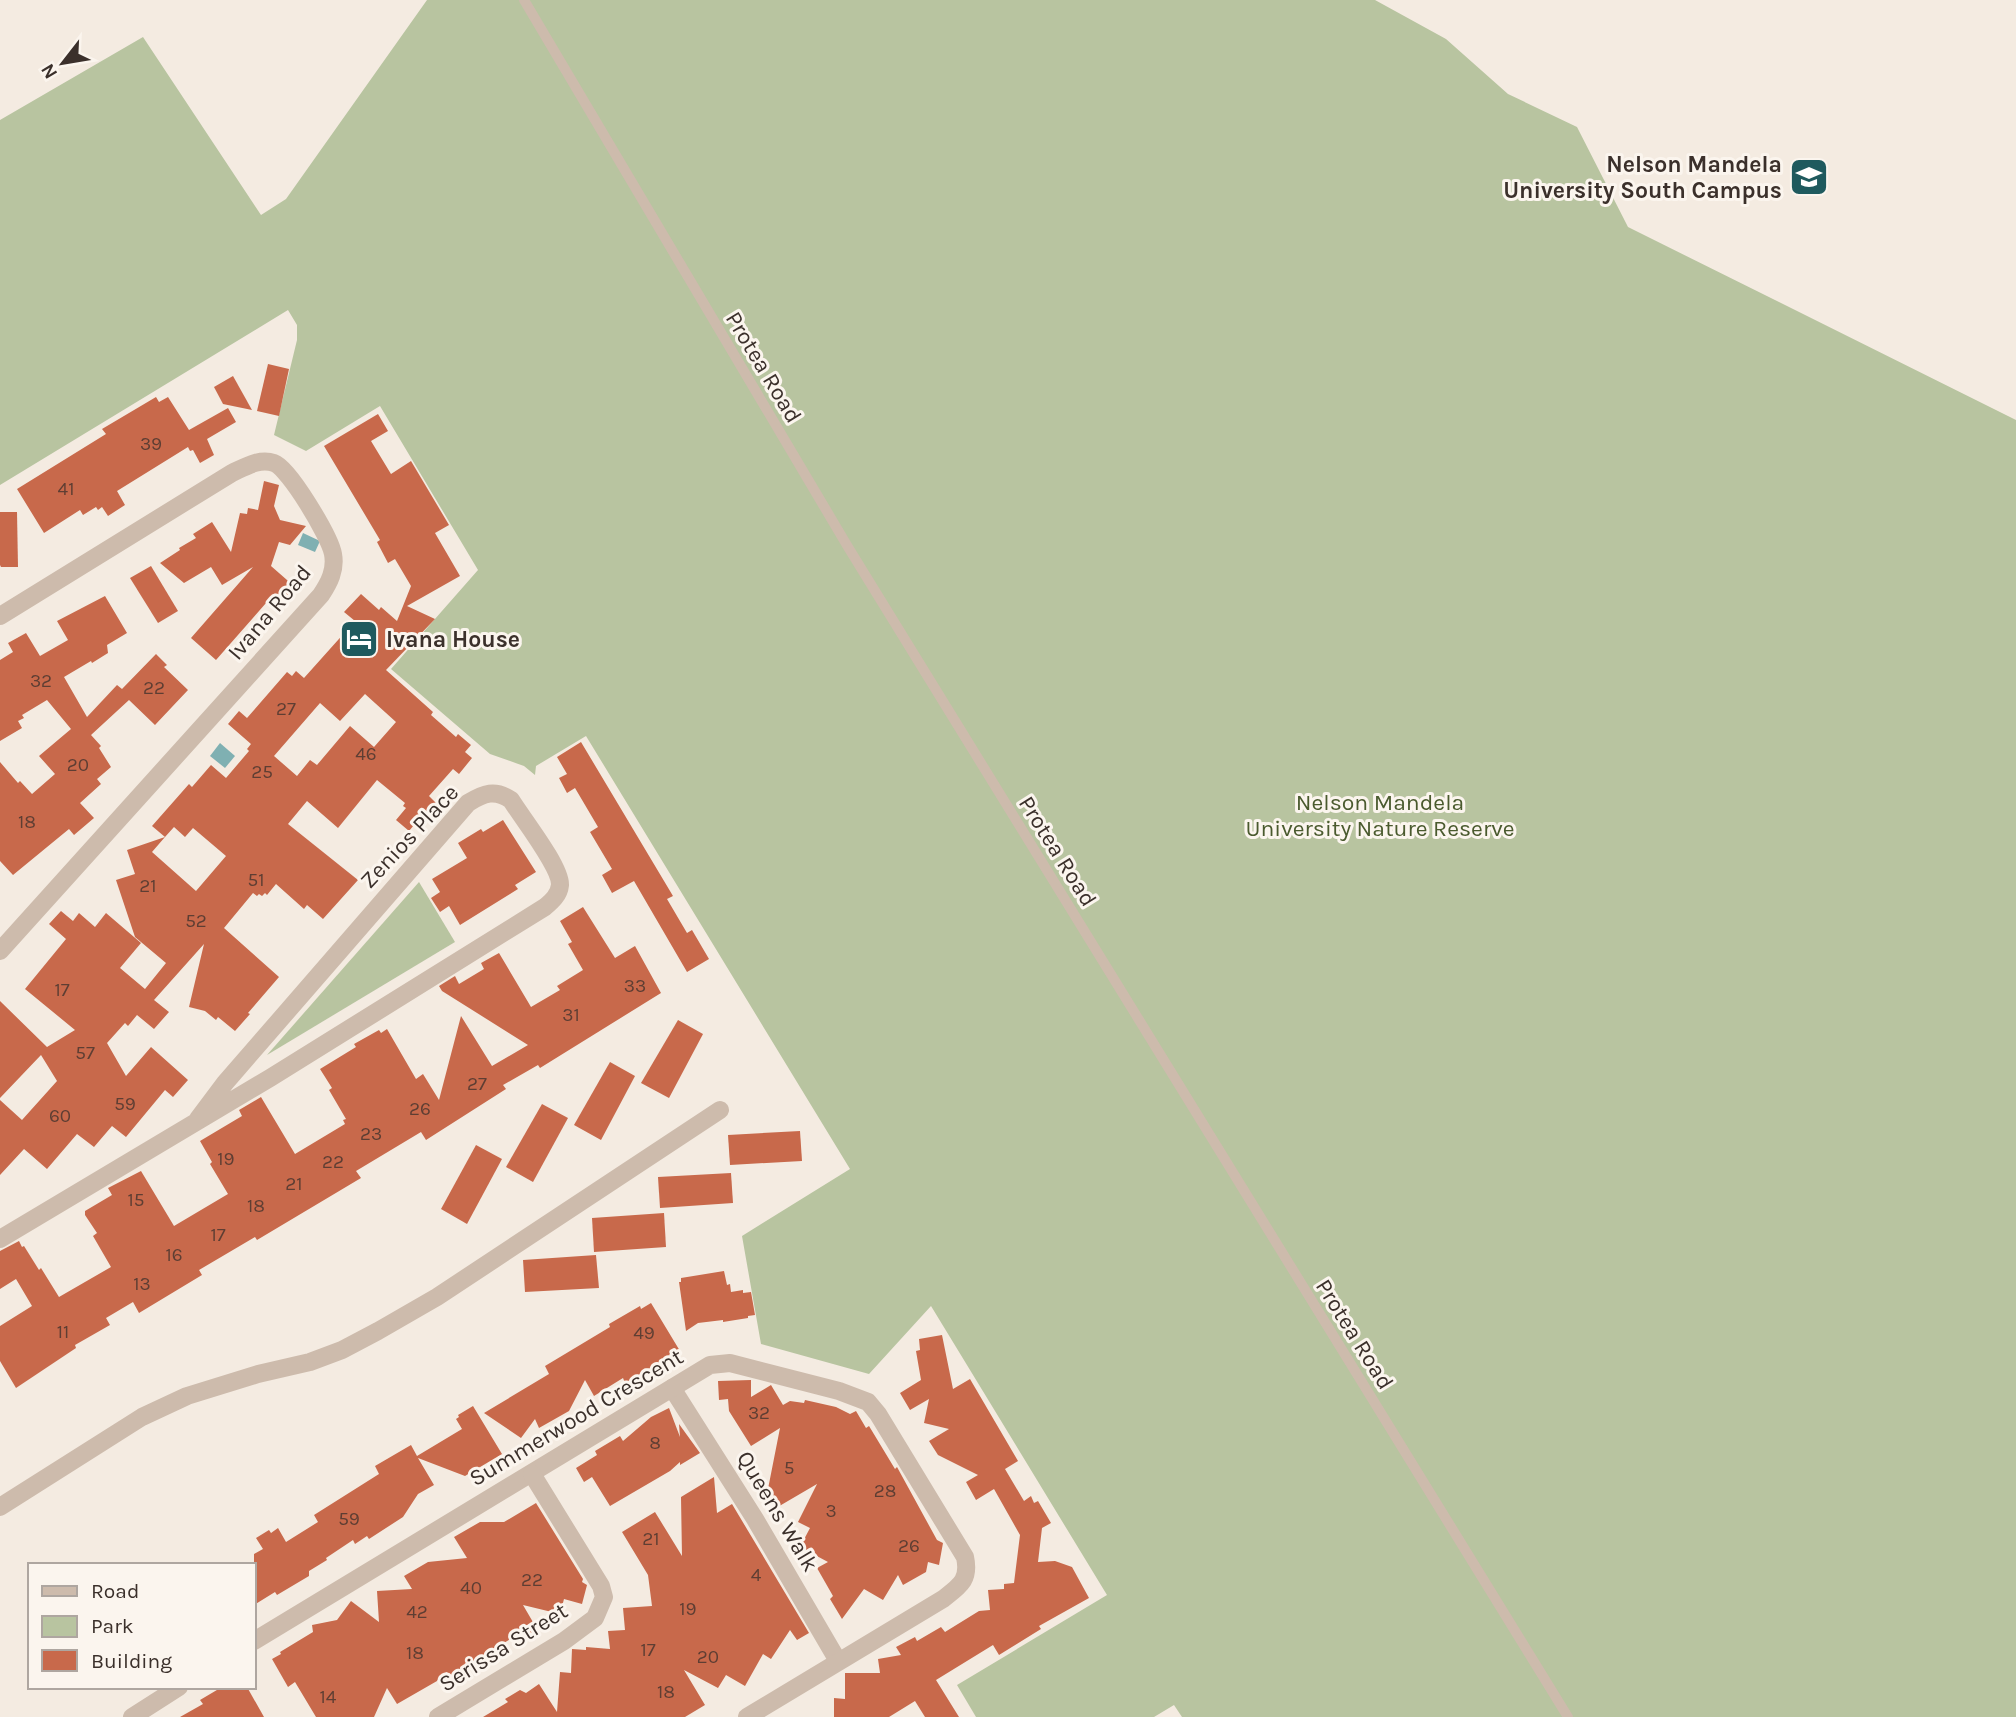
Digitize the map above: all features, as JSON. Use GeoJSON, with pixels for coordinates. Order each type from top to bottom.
{"type":"FeatureCollection","features":[{"type":"Feature","properties":{"kind":"street","name":"Ivana Road"},"geometry":{"type":"LineString","coordinates":[[0,616],[232,473],[259,462],[274,463],[287,473],[324,532],[333,554],[333,572],[321,595],[0,951]]}},
{"type":"Feature","properties":{"kind":"street","name":"Zenios Place"},"geometry":{"type":"LineString","coordinates":[[0,1239],[270,1078],[533,915],[556,897],[560,888],[559,873],[511,800],[502,793],[489,792],[468,803],[225,1083],[198,1119]]}},
{"type":"Feature","properties":{"kind":"street"},"geometry":{"type":"LineString","coordinates":[[0,1507],[164,1405],[233,1381],[310,1362],[342,1350],[377,1331],[437,1297],[720,1110]]}},
{"type":"Feature","properties":{"kind":"street","name":"Summerwood Crescent"},"geometry":{"type":"LineString","coordinates":[[256,1640],[710,1365],[730,1363],[859,1397],[868,1402],[878,1414],[965,1557],[968,1569],[958,1588],[943,1599],[747,1717]]}},
{"type":"Feature","properties":{"kind":"street","name":"Queens Walk"},"geometry":{"type":"LineString","coordinates":[[672,1388],[755,1519],[838,1661]]}},
{"type":"Feature","properties":{"kind":"street","name":"Serissa Street"},"geometry":{"type":"LineString","coordinates":[[438,1717],[564,1641],[595,1618],[601,1609],[604,1597],[601,1586],[532,1474]]}},
{"type":"Feature","properties":{"kind":"street"},"geometry":{"type":"LineString","coordinates":[[132,1717],[176,1689]]}},
{"type":"Feature","properties":{"kind":"lane","name":"Protea Road"},"geometry":{"type":"LineString","coordinates":[[524,0],[848,547],[1568,1717]]}},
{"type":"Feature","properties":{"kind":"green space","name":"Nelson Mandela University Nature Reserve"},"geometry":{"type":"Polygon","coordinates":[[[427,0],[1375,0],[1446,39],[1508,94],[1577,127],[1628,227],[2016,420],[2016,1717],[1182,1717],[1174,1705],[1154,1717],[976,1717],[957,1685],[1107,1595],[931,1306],[869,1374],[761,1344],[742,1236],[850,1169],[586,736],[536,766],[535,775],[524,766],[490,754],[391,669],[478,570],[380,406],[306,451],[274,435],[297,340],[297,325],[288,310],[0,485],[0,120],[143,37],[261,215],[286,199],[427,0]]]}},
{"type":"Feature","properties":{"kind":"green space"},"geometry":{"type":"Polygon","coordinates":[[[419,882],[455,942],[267,1055],[419,882]]]}},
{"type":"Feature","properties":{"kind":"water"},"geometry":{"type":"Polygon","coordinates":[[[303,533],[320,541],[315,552],[298,545],[303,533]]]}},
{"type":"Feature","properties":{"kind":"water"},"geometry":{"type":"Polygon","coordinates":[[[220,743],[235,756],[225,768],[210,756],[220,743]]]}},
{"type":"Feature","properties":{"kind":"building"},"geometry":{"type":"Polygon","coordinates":[[[268,364],[289,369],[279,416],[257,411],[268,364]]]}},
{"type":"Feature","properties":{"kind":"building"},"geometry":{"type":"Polygon","coordinates":[[[233,376],[252,410],[223,404],[214,387],[233,376]]]}},
{"type":"Feature","properties":{"kind":"building"},"geometry":{"type":"Polygon","coordinates":[[[156,397],[159,402],[168,397],[189,430],[228,408],[236,422],[207,439],[214,455],[200,463],[193,450],[190,451],[188,447],[117,491],[125,505],[108,516],[102,507],[98,510],[96,507],[83,515],[80,510],[44,533],[17,489],[106,434],[102,429],[156,397]]]}},
{"type":"Feature","properties":{"kind":"building"},"geometry":{"type":"Polygon","coordinates":[[[378,414],[388,431],[371,441],[391,474],[411,461],[449,525],[435,533],[460,576],[407,606],[435,619],[386,670],[433,712],[431,715],[456,737],[458,734],[471,745],[465,752],[472,758],[459,774],[453,769],[429,796],[437,804],[422,822],[419,819],[409,831],[396,820],[406,808],[403,806],[405,803],[377,780],[338,828],[307,801],[288,824],[358,880],[323,919],[307,905],[304,909],[276,884],[267,895],[265,893],[257,896],[253,893],[224,928],[279,977],[248,1013],[250,1014],[235,1031],[218,1017],[216,1020],[205,1011],[189,1007],[204,944],[154,1000],[169,1012],[154,1029],[137,1015],[128,1026],[125,1023],[107,1043],[126,1076],[151,1047],[188,1080],[173,1097],[165,1090],[126,1137],[112,1126],[94,1147],[77,1134],[47,1169],[24,1149],[0,1175],[0,1100],[22,1120],[57,1081],[41,1055],[0,1098],[0,1001],[47,1047],[75,1030],[25,989],[66,939],[49,924],[61,911],[73,921],[79,913],[95,927],[106,913],[141,943],[120,968],[145,989],[166,963],[135,937],[116,880],[135,874],[127,850],[165,837],[152,826],[189,784],[192,787],[211,765],[226,778],[249,751],[247,749],[251,744],[228,724],[239,711],[247,718],[287,672],[292,676],[296,671],[304,678],[355,621],[344,612],[361,594],[397,621],[411,586],[395,559],[388,563],[377,542],[380,540],[324,446],[378,414]],[[365,694],[340,721],[320,703],[274,756],[297,776],[310,760],[317,765],[350,726],[374,747],[396,722],[365,694]],[[174,827],[152,852],[196,891],[226,856],[193,828],[185,837],[174,827]]]}},
{"type":"Feature","properties":{"kind":"building"},"geometry":{"type":"Polygon","coordinates":[[[264,481],[279,485],[274,506],[280,520],[306,526],[290,545],[279,542],[271,566],[295,587],[282,602],[273,595],[216,660],[191,638],[253,567],[222,585],[211,567],[184,583],[160,563],[196,538],[193,534],[212,522],[231,552],[240,513],[247,514],[248,508],[258,510],[264,481]]]}},
{"type":"Feature","properties":{"kind":"building"},"geometry":{"type":"Polygon","coordinates":[[[0,512],[17,512],[18,567],[0,565],[0,512]]]}},
{"type":"Feature","properties":{"kind":"building"},"geometry":{"type":"Polygon","coordinates":[[[151,566],[178,611],[158,623],[130,578],[151,566]]]}},
{"type":"Feature","properties":{"kind":"building"},"geometry":{"type":"Polygon","coordinates":[[[105,596],[127,633],[107,645],[108,653],[64,677],[87,717],[117,685],[122,689],[156,654],[167,665],[164,667],[188,690],[155,725],[129,700],[91,735],[101,746],[99,748],[111,767],[97,779],[101,784],[80,803],[94,818],[74,835],[69,829],[13,875],[0,861],[0,762],[18,783],[20,781],[32,794],[55,774],[39,756],[71,729],[47,700],[22,715],[24,718],[18,721],[22,728],[0,741],[0,660],[13,652],[8,643],[26,633],[40,656],[68,640],[57,621],[105,596]]]}},
{"type":"Feature","properties":{"kind":"building"},"geometry":{"type":"Polygon","coordinates":[[[581,742],[673,896],[667,899],[687,933],[692,930],[709,959],[687,972],[634,881],[612,893],[602,875],[612,869],[590,832],[598,827],[575,788],[567,793],[559,778],[567,774],[557,757],[581,742]]]}},
{"type":"Feature","properties":{"kind":"building"},"geometry":{"type":"Polygon","coordinates":[[[503,820],[536,872],[515,885],[518,889],[460,925],[449,906],[440,912],[431,898],[440,892],[432,879],[467,858],[458,843],[503,820]]]}},
{"type":"Feature","properties":{"kind":"building"},"geometry":{"type":"Polygon","coordinates":[[[583,907],[615,958],[635,946],[661,993],[540,1068],[538,1065],[503,1085],[506,1089],[426,1140],[421,1132],[356,1171],[361,1178],[257,1240],[255,1237],[199,1270],[202,1275],[139,1313],[133,1302],[106,1318],[110,1325],[75,1345],[76,1348],[16,1388],[0,1361],[0,1326],[32,1306],[16,1279],[0,1289],[0,1251],[19,1241],[39,1270],[41,1268],[59,1297],[111,1267],[93,1236],[97,1233],[85,1215],[85,1211],[112,1195],[108,1188],[141,1171],[174,1226],[228,1194],[200,1141],[242,1116],[239,1110],[261,1097],[295,1154],[345,1124],[343,1120],[346,1119],[329,1090],[332,1088],[320,1069],[356,1047],[354,1044],[379,1030],[381,1033],[387,1029],[416,1079],[423,1074],[439,1100],[461,1016],[492,1066],[528,1045],[442,991],[439,986],[455,976],[459,984],[484,969],[481,963],[499,953],[531,1007],[560,990],[557,986],[583,970],[568,944],[572,942],[560,921],[583,907]]]}},
{"type":"Feature","properties":{"kind":"building"},"geometry":{"type":"Polygon","coordinates":[[[678,1020],[703,1034],[669,1098],[641,1083],[678,1020]]]}},
{"type":"Feature","properties":{"kind":"building"},"geometry":{"type":"Polygon","coordinates":[[[610,1062],[635,1076],[601,1140],[574,1125],[610,1062]]]}},
{"type":"Feature","properties":{"kind":"building"},"geometry":{"type":"Polygon","coordinates":[[[542,1104],[568,1118],[533,1182],[506,1167],[542,1104]]]}},
{"type":"Feature","properties":{"kind":"building"},"geometry":{"type":"Polygon","coordinates":[[[800,1131],[802,1161],[730,1165],[728,1135],[800,1131]]]}},
{"type":"Feature","properties":{"kind":"building"},"geometry":{"type":"Polygon","coordinates":[[[476,1145],[502,1159],[467,1224],[441,1209],[476,1145]]]}},
{"type":"Feature","properties":{"kind":"building"},"geometry":{"type":"Polygon","coordinates":[[[731,1173],[733,1203],[660,1208],[658,1177],[731,1173]]]}},
{"type":"Feature","properties":{"kind":"building"},"geometry":{"type":"Polygon","coordinates":[[[664,1213],[666,1247],[594,1252],[592,1218],[664,1213]]]}},
{"type":"Feature","properties":{"kind":"building"},"geometry":{"type":"Polygon","coordinates":[[[596,1255],[599,1288],[525,1292],[523,1260],[596,1255]]]}},
{"type":"Feature","properties":{"kind":"building"},"geometry":{"type":"Polygon","coordinates":[[[724,1271],[731,1292],[751,1292],[755,1315],[723,1322],[698,1323],[686,1331],[679,1282],[681,1278],[724,1271]]]}},
{"type":"Feature","properties":{"kind":"building"},"geometry":{"type":"Polygon","coordinates":[[[651,1303],[680,1351],[625,1383],[623,1378],[594,1396],[585,1380],[569,1411],[539,1428],[535,1419],[521,1438],[484,1413],[549,1374],[545,1366],[610,1327],[609,1324],[640,1306],[641,1309],[651,1303]]]}},
{"type":"Feature","properties":{"kind":"building"},"geometry":{"type":"Polygon","coordinates":[[[942,1335],[953,1389],[970,1379],[1018,1461],[1005,1469],[1024,1501],[1031,1496],[1034,1503],[1038,1501],[1051,1523],[1042,1528],[1038,1562],[1055,1561],[1072,1567],[1089,1598],[1039,1626],[1041,1629],[999,1655],[993,1645],[936,1680],[959,1717],[925,1717],[915,1701],[889,1717],[834,1717],[834,1698],[845,1699],[845,1673],[880,1673],[878,1659],[901,1655],[896,1647],[915,1637],[917,1641],[941,1627],[945,1632],[979,1611],[990,1610],[988,1590],[1004,1589],[1004,1584],[1014,1583],[1020,1535],[994,1489],[976,1500],[966,1482],[978,1475],[938,1455],[929,1441],[949,1429],[924,1423],[929,1399],[910,1410],[900,1393],[921,1380],[916,1351],[920,1350],[919,1339],[942,1335]]]}},
{"type":"Feature","properties":{"kind":"building"},"geometry":{"type":"Polygon","coordinates":[[[751,1380],[751,1397],[771,1385],[783,1405],[790,1401],[804,1403],[805,1400],[836,1407],[850,1414],[856,1411],[866,1428],[869,1426],[895,1469],[897,1467],[937,1540],[943,1543],[939,1565],[928,1562],[926,1572],[903,1585],[898,1575],[883,1600],[864,1589],[842,1619],[817,1568],[828,1562],[800,1547],[810,1528],[798,1522],[817,1484],[776,1508],[767,1494],[780,1428],[751,1446],[729,1411],[728,1399],[719,1400],[718,1381],[751,1380]]]}},
{"type":"Feature","properties":{"kind":"building"},"geometry":{"type":"Polygon","coordinates":[[[473,1406],[502,1454],[465,1476],[418,1458],[434,1485],[418,1494],[403,1517],[369,1539],[367,1536],[355,1544],[353,1540],[309,1571],[309,1576],[256,1604],[254,1554],[263,1549],[256,1538],[278,1528],[286,1542],[318,1522],[314,1515],[379,1474],[375,1466],[411,1445],[417,1456],[462,1429],[456,1419],[473,1406]]]}},
{"type":"Feature","properties":{"kind":"building"},"geometry":{"type":"Polygon","coordinates":[[[669,1408],[680,1437],[679,1424],[700,1453],[680,1465],[680,1462],[670,1471],[610,1506],[592,1477],[584,1482],[576,1468],[597,1455],[595,1451],[620,1436],[623,1441],[651,1417],[669,1408]]]}},
{"type":"Feature","properties":{"kind":"building"},"geometry":{"type":"Polygon","coordinates":[[[714,1477],[717,1513],[732,1504],[809,1633],[797,1640],[790,1630],[771,1659],[763,1654],[745,1686],[726,1675],[718,1688],[684,1670],[705,1705],[685,1717],[483,1717],[508,1702],[505,1699],[520,1690],[526,1693],[539,1684],[557,1712],[560,1672],[571,1673],[572,1649],[610,1649],[608,1631],[625,1630],[623,1608],[652,1606],[648,1575],[622,1532],[655,1512],[682,1556],[681,1497],[714,1477]]]}},
{"type":"Feature","properties":{"kind":"building"},"geometry":{"type":"Polygon","coordinates":[[[536,1503],[583,1579],[582,1582],[587,1585],[582,1604],[564,1599],[560,1614],[523,1605],[537,1629],[520,1640],[517,1635],[473,1662],[463,1681],[446,1672],[442,1678],[440,1676],[437,1681],[397,1704],[387,1688],[374,1717],[316,1717],[295,1682],[288,1687],[272,1659],[313,1632],[312,1625],[337,1620],[351,1601],[379,1622],[377,1591],[412,1589],[404,1576],[428,1562],[467,1558],[454,1537],[480,1522],[504,1522],[536,1503]]]}},
{"type":"Feature","properties":{"kind":"building"},"geometry":{"type":"Polygon","coordinates":[[[219,1689],[248,1689],[264,1717],[180,1717],[203,1704],[200,1700],[219,1689]]]}},
{"type":"Feature","properties":{"kind":"place","name":"Nelson Mandela University South Campus"},"geometry":{"type":"Point","coordinates":[1809,177]}},
{"type":"Feature","properties":{"kind":"place","name":"Ivana House"},"geometry":{"type":"Point","coordinates":[359,639]}}]}
